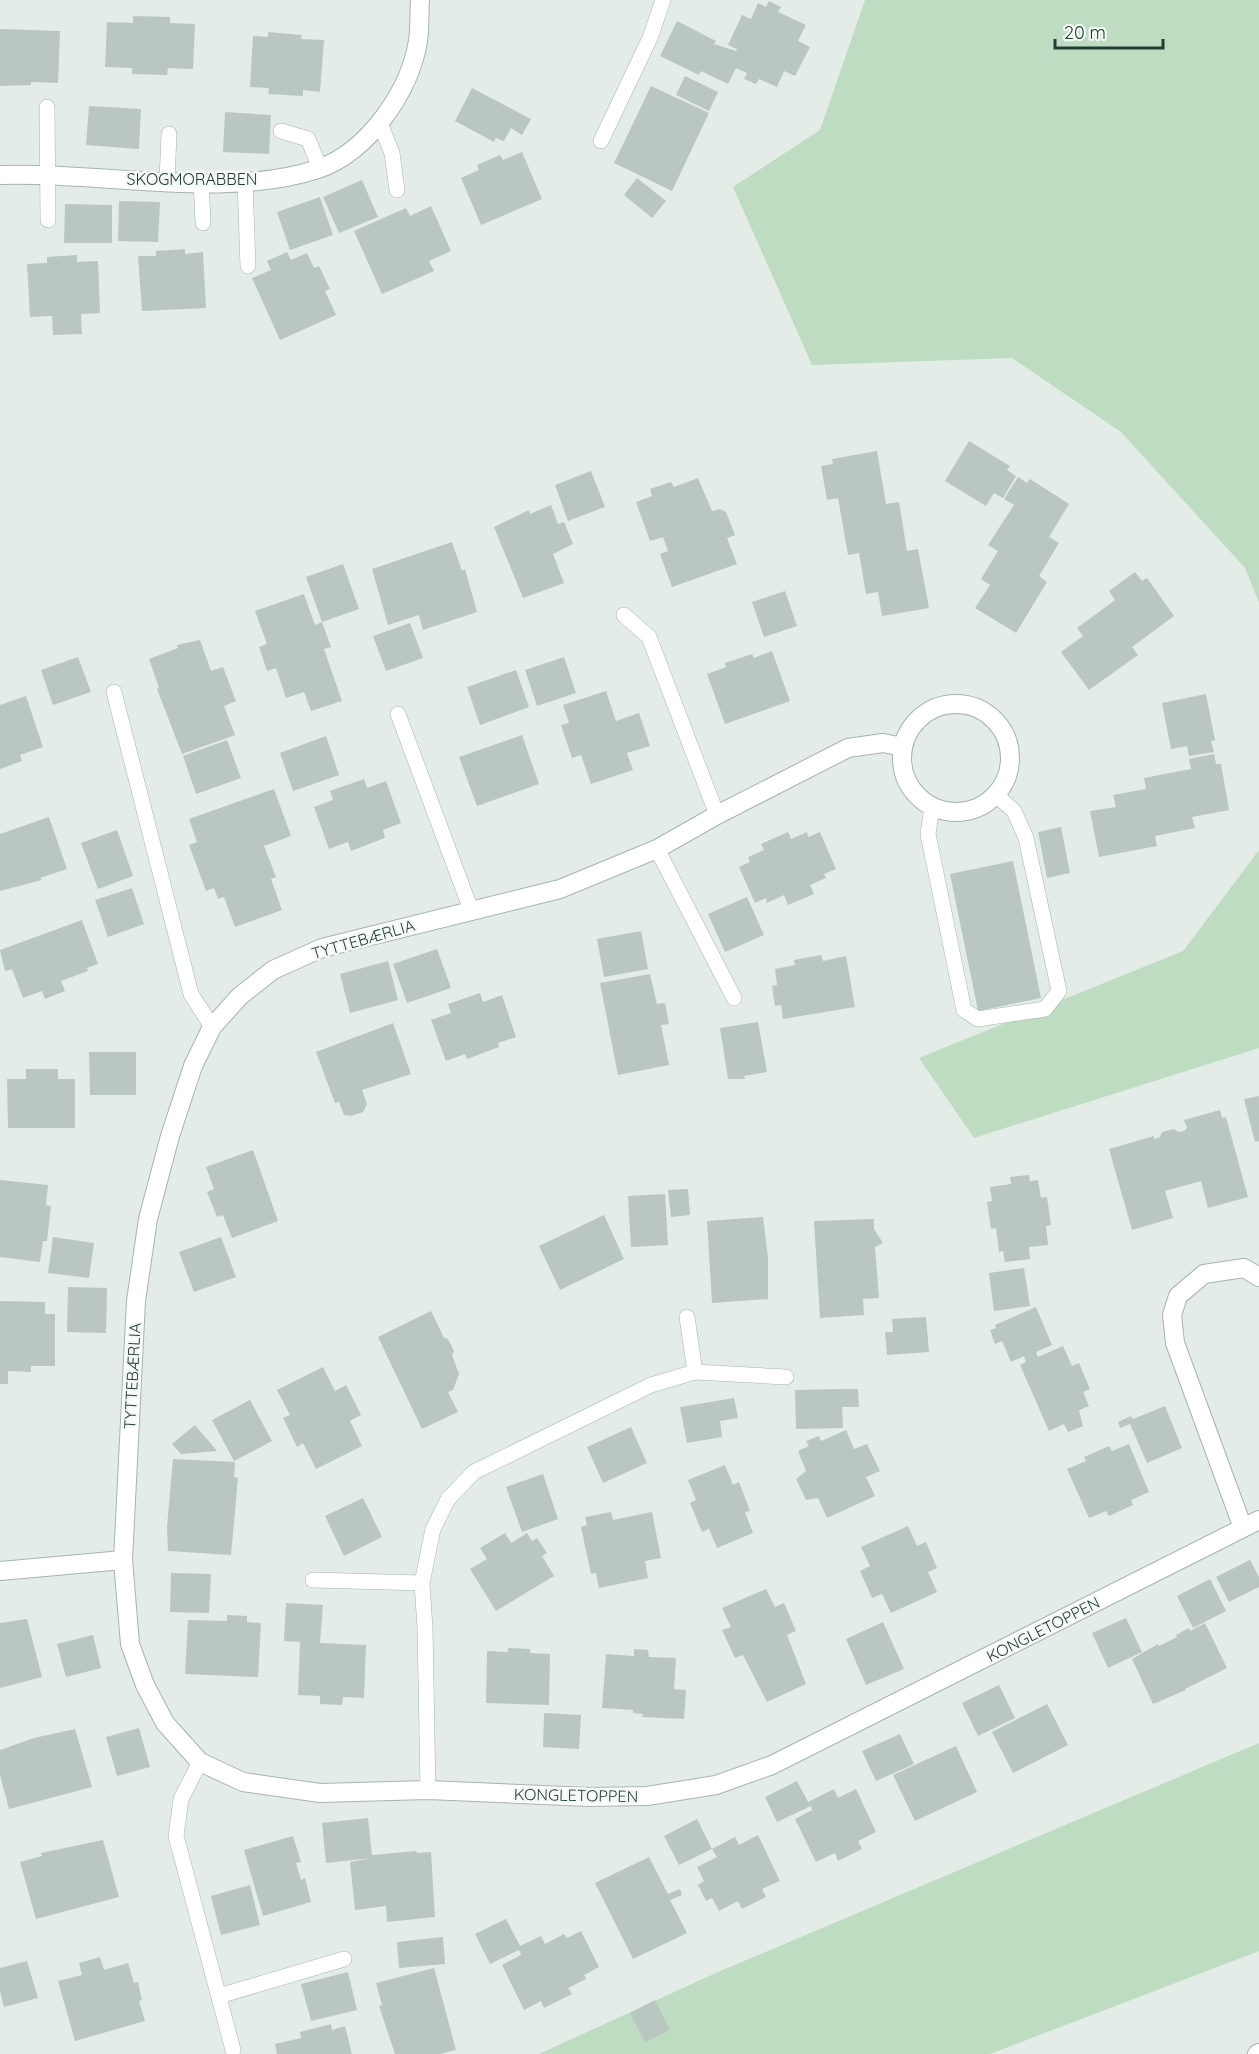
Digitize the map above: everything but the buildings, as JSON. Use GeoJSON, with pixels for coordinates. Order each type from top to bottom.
{"type":"FeatureCollection","features":[{"type":"Feature","properties":{"kind":"street","name":"SKOGMORABBEN"},"geometry":{"type":"LineString","coordinates":[[0,175],[47,173],[245,182],[320,168],[348,151],[381,123],[398,99],[417,42],[420,0]]}},
{"type":"Feature","properties":{"kind":"street"},"geometry":{"type":"LineString","coordinates":[[957,704],[981,710],[1000,726],[1010,749],[1008,774],[996,795],[977,809],[954,812],[932,807],[914,792],[904,771],[903,747],[913,725],[933,709],[957,704]]}},
{"type":"Feature","properties":{"kind":"street","name":"TYTTEBÆRLIA"},"geometry":{"type":"LineString","coordinates":[[123,1560],[136,1301],[148,1219],[170,1136],[193,1066],[212,1027],[240,996],[273,970],[322,948],[560,889],[657,849],[717,815],[848,748],[883,742],[903,747]]}},
{"type":"Feature","properties":{"kind":"street","name":"KONGLETOPPEN"},"geometry":{"type":"LineString","coordinates":[[123,1560],[130,1644],[145,1685],[165,1723],[200,1762],[243,1782],[320,1793],[428,1790],[647,1796],[716,1785],[772,1765],[1251,1524],[1175,1343],[1172,1315],[1178,1296],[1204,1274],[1244,1268],[1259,1277]]}},
{"type":"Feature","properties":{"kind":"street"},"geometry":{"type":"LineString","coordinates":[[0,1571],[123,1560]]}},
{"type":"Feature","properties":{"kind":"lane"},"geometry":{"type":"LineString","coordinates":[[601,141],[650,38],[663,0]]}},
{"type":"Feature","properties":{"kind":"lane"},"geometry":{"type":"LineString","coordinates":[[47,107],[48,220]]}},
{"type":"Feature","properties":{"kind":"lane"},"geometry":{"type":"LineString","coordinates":[[381,123],[392,153],[397,190]]}},
{"type":"Feature","properties":{"kind":"lane"},"geometry":{"type":"LineString","coordinates":[[282,130],[308,139],[320,168]]}},
{"type":"Feature","properties":{"kind":"lane"},"geometry":{"type":"LineString","coordinates":[[166,180],[169,134]]}},
{"type":"Feature","properties":{"kind":"lane"},"geometry":{"type":"LineString","coordinates":[[201,181],[203,223]]}},
{"type":"Feature","properties":{"kind":"lane"},"geometry":{"type":"LineString","coordinates":[[245,182],[248,266]]}},
{"type":"Feature","properties":{"kind":"lane"},"geometry":{"type":"LineString","coordinates":[[624,615],[649,637],[717,815]]}},
{"type":"Feature","properties":{"kind":"lane"},"geometry":{"type":"LineString","coordinates":[[114,692],[191,994],[212,1027]]}},
{"type":"Feature","properties":{"kind":"lane"},"geometry":{"type":"LineString","coordinates":[[398,714],[471,910]]}},
{"type":"Feature","properties":{"kind":"lane"},"geometry":{"type":"LineString","coordinates":[[932,807],[928,834],[964,1010],[978,1018],[1045,1009],[1059,991],[1026,838],[1014,811],[996,795]]}},
{"type":"Feature","properties":{"kind":"lane"},"geometry":{"type":"LineString","coordinates":[[657,849],[734,998]]}},
{"type":"Feature","properties":{"kind":"lane"},"geometry":{"type":"LineString","coordinates":[[687,1317],[695,1372]]}},
{"type":"Feature","properties":{"kind":"lane"},"geometry":{"type":"LineString","coordinates":[[428,1790],[422,1583],[433,1529],[448,1499],[474,1472],[651,1385],[695,1372],[786,1377]]}},
{"type":"Feature","properties":{"kind":"lane"},"geometry":{"type":"LineString","coordinates":[[313,1580],[422,1583]]}},
{"type":"Feature","properties":{"kind":"lane"},"geometry":{"type":"LineString","coordinates":[[200,1762],[181,1799],[176,1836],[233,2050]]}},
{"type":"Feature","properties":{"kind":"lane"},"geometry":{"type":"LineString","coordinates":[[219,1996],[344,1959]]}},
{"type":"Feature","properties":{"kind":"green space"},"geometry":{"type":"Polygon","coordinates":[[[865,0],[1259,0],[1259,603],[1245,568],[1121,432],[1012,358],[812,365],[733,187],[820,130],[865,0]]]}},
{"type":"Feature","properties":{"kind":"green space"},"geometry":{"type":"Polygon","coordinates":[[[1259,850],[1259,1048],[974,1138],[919,1058],[1183,951],[1259,850]]]}},
{"type":"Feature","properties":{"kind":"green space"},"geometry":{"type":"Polygon","coordinates":[[[1259,1743],[1259,1951],[990,2054],[539,2054],[718,1972],[1259,1743]]]}}]}
